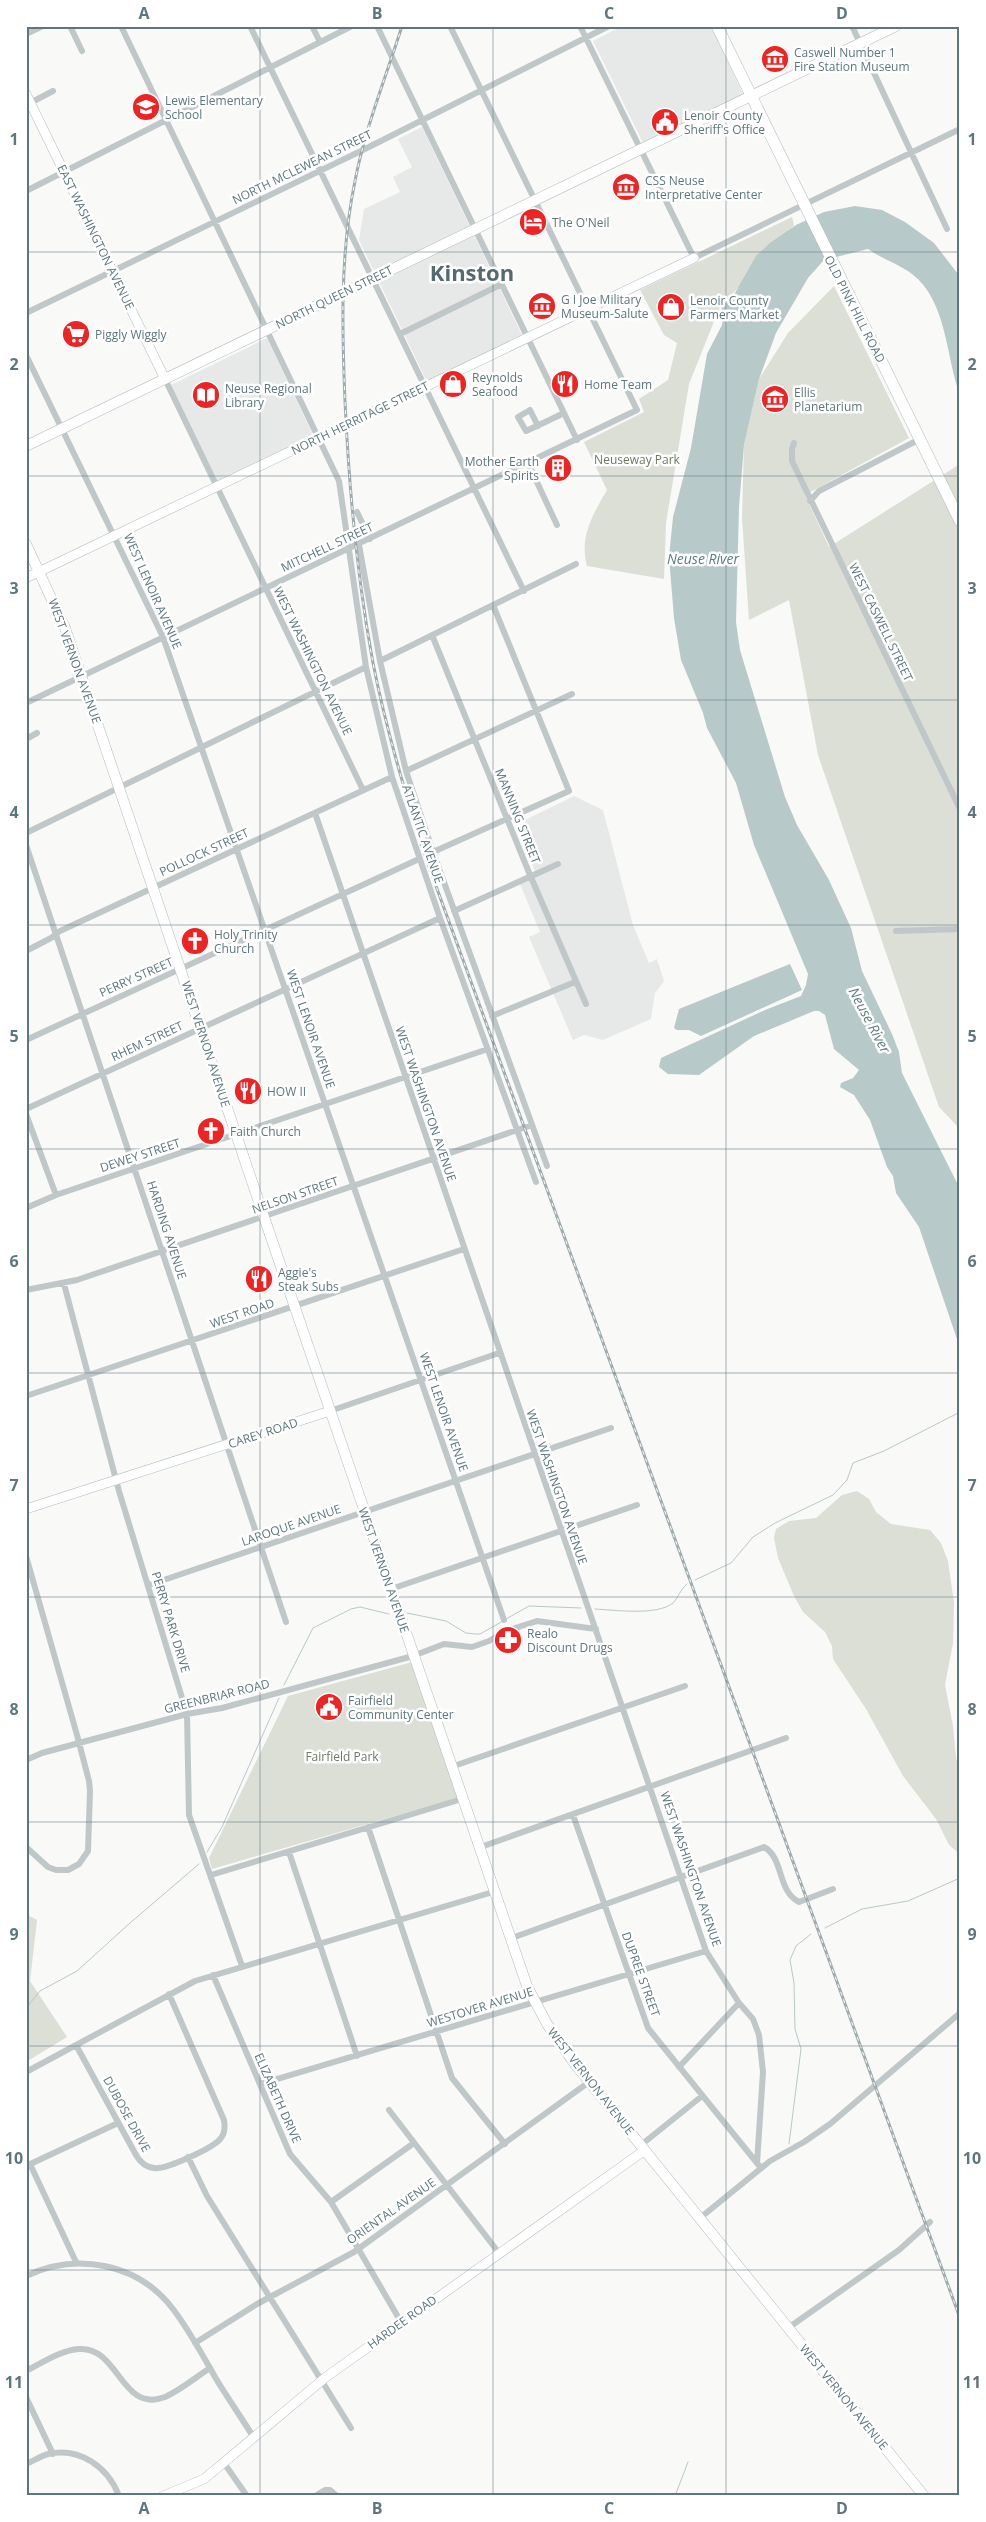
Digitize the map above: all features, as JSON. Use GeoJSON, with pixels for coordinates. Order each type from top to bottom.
{"type":"FeatureCollection","features":[{"type":"Feature","properties":{"kind":"highway","name":"OLD PINK HILL ROAD"},"geometry":{"type":"LineString","coordinates":[[717,26],[804,207],[960,521]]}},
{"type":"Feature","properties":{"kind":"main road","name":"NORTH QUEEN STREET"},"geometry":{"type":"LineString","coordinates":[[26,446],[896,26]]}},
{"type":"Feature","properties":{"kind":"main road","name":"WEST VERNON AVENUE"},"geometry":{"type":"LineString","coordinates":[[26,544],[56,604],[154,888],[294,1308],[509,1939],[534,2002],[561,2045],[589,2082],[924,2496]]}},
{"type":"Feature","properties":{"kind":"street"},"geometry":{"type":"LineString","coordinates":[[26,34],[43,26]]}},
{"type":"Feature","properties":{"kind":"street"},"geometry":{"type":"LineString","coordinates":[[70,26],[82,51]]}},
{"type":"Feature","properties":{"kind":"street","name":"ATLANTIC AVENUE"},"geometry":{"type":"LineString","coordinates":[[121,26],[339,481],[366,667],[392,777],[419,859],[536,1182]]}},
{"type":"Feature","properties":{"kind":"street"},"geometry":{"type":"LineString","coordinates":[[250,26],[524,591]]}},
{"type":"Feature","properties":{"kind":"street"},"geometry":{"type":"LineString","coordinates":[[312,26],[320,42]]}},
{"type":"Feature","properties":{"kind":"street"},"geometry":{"type":"LineString","coordinates":[[26,191],[352,26]]}},
{"type":"Feature","properties":{"kind":"street"},"geometry":{"type":"LineString","coordinates":[[377,26],[577,440]]}},
{"type":"Feature","properties":{"kind":"street"},"geometry":{"type":"LineString","coordinates":[[450,26],[588,308]]}},
{"type":"Feature","properties":{"kind":"street"},"geometry":{"type":"LineString","coordinates":[[580,26],[694,258],[804,207],[960,129]]}},
{"type":"Feature","properties":{"kind":"street","name":"NORTH MCLEWEAN STREET"},"geometry":{"type":"LineString","coordinates":[[26,313],[320,171],[609,26]]}},
{"type":"Feature","properties":{"kind":"street"},"geometry":{"type":"LineString","coordinates":[[852,26],[947,229]]}},
{"type":"Feature","properties":{"kind":"street"},"geometry":{"type":"LineString","coordinates":[[28,98],[53,91]]}},
{"type":"Feature","properties":{"kind":"street","name":"EAST WASHINGTON AVENUE"},"geometry":{"type":"LineString","coordinates":[[28,98],[165,379]]}},
{"type":"Feature","properties":{"kind":"street","name":"NORTH HERRITAGE STREET"},"geometry":{"type":"LineString","coordinates":[[26,578],[694,258]]}},
{"type":"Feature","properties":{"kind":"street"},"geometry":{"type":"LineString","coordinates":[[400,334],[502,284]]}},
{"type":"Feature","properties":{"kind":"street","name":"MITCHELL STREET"},"geometry":{"type":"LineString","coordinates":[[26,703],[638,410],[588,308]]}},
{"type":"Feature","properties":{"kind":"street","name":"WEST LENOIR AVENUE"},"geometry":{"type":"LineString","coordinates":[[26,355],[163,636],[504,1620]]}},
{"type":"Feature","properties":{"kind":"street","name":"WEST WASHINGTON AVENUE"},"geometry":{"type":"LineString","coordinates":[[165,379],[363,790]]}},
{"type":"Feature","properties":{"kind":"street"},"geometry":{"type":"LineString","coordinates":[[538,426],[564,413]]}},
{"type":"Feature","properties":{"kind":"street"},"geometry":{"type":"LineString","coordinates":[[810,501],[819,491],[920,439]]}},
{"type":"Feature","properties":{"kind":"street","name":"WEST CASWELL STREET"},"geometry":{"type":"LineString","coordinates":[[794,443],[792,461],[810,501],[960,810]]}},
{"type":"Feature","properties":{"kind":"street"},"geometry":{"type":"LineString","coordinates":[[528,463],[557,525]]}},
{"type":"Feature","properties":{"kind":"street"},"geometry":{"type":"LineString","coordinates":[[357,512],[370,539]]}},
{"type":"Feature","properties":{"kind":"street","name":"ATLANTIC AVENUE"},"geometry":{"type":"LineString","coordinates":[[359,545],[380,661],[406,771],[432,852],[547,1166]]}},
{"type":"Feature","properties":{"kind":"street"},"geometry":{"type":"LineString","coordinates":[[380,661],[576,564]]}},
{"type":"Feature","properties":{"kind":"street"},"geometry":{"type":"LineString","coordinates":[[432,852],[569,791],[492,605]]}},
{"type":"Feature","properties":{"kind":"street","name":"MANNING STREET"},"geometry":{"type":"LineString","coordinates":[[432,635],[530,875],[586,1004]]}},
{"type":"Feature","properties":{"kind":"street"},"geometry":{"type":"LineString","coordinates":[[26,833],[366,667]]}},
{"type":"Feature","properties":{"kind":"street"},"geometry":{"type":"LineString","coordinates":[[406,771],[572,694]]}},
{"type":"Feature","properties":{"kind":"street"},"geometry":{"type":"LineString","coordinates":[[26,738],[37,733]]}},
{"type":"Feature","properties":{"kind":"street","name":"POLLOCK STREET"},"geometry":{"type":"LineString","coordinates":[[26,951],[56,934],[392,777]]}},
{"type":"Feature","properties":{"kind":"street","name":"WEST WASHINGTON AVENUE"},"geometry":{"type":"LineString","coordinates":[[315,813],[560,1532],[624,1708],[706,1951],[739,2003],[755,2022],[762,2046],[763,2072],[759,2165]]}},
{"type":"Feature","properties":{"kind":"street","name":"HARDING AVENUE"},"geometry":{"type":"LineString","coordinates":[[26,845],[286,1622]]}},
{"type":"Feature","properties":{"kind":"street","name":"PERRY STREET"},"geometry":{"type":"LineString","coordinates":[[26,1040],[419,859]]}},
{"type":"Feature","properties":{"kind":"street"},"geometry":{"type":"LineString","coordinates":[[454,911],[530,875],[558,864]]}},
{"type":"Feature","properties":{"kind":"street","name":"RHEM STREET"},"geometry":{"type":"LineString","coordinates":[[26,1109],[440,918]]}},
{"type":"Feature","properties":{"kind":"street"},"geometry":{"type":"LineString","coordinates":[[896,931],[960,928]]}},
{"type":"Feature","properties":{"kind":"street"},"geometry":{"type":"LineString","coordinates":[[492,1016],[575,982]]}},
{"type":"Feature","properties":{"kind":"street","name":"DEWEY STREET"},"geometry":{"type":"LineString","coordinates":[[26,1208],[56,1195],[488,1049]]}},
{"type":"Feature","properties":{"kind":"street"},"geometry":{"type":"LineString","coordinates":[[26,1114],[56,1195]]}},
{"type":"Feature","properties":{"kind":"street","name":"NELSON STREET"},"geometry":{"type":"LineString","coordinates":[[26,1290],[64,1284],[532,1125]]}},
{"type":"Feature","properties":{"kind":"street","name":"WEST ROAD"},"geometry":{"type":"LineString","coordinates":[[26,1396],[294,1308],[464,1249]]}},
{"type":"Feature","properties":{"kind":"street","name":"PERRY PARK DRIVE"},"geometry":{"type":"LineString","coordinates":[[64,1284],[116,1480],[187,1714],[188,1811],[242,1966]]}},
{"type":"Feature","properties":{"kind":"street","name":"CAREY ROAD"},"geometry":{"type":"LineString","coordinates":[[26,1509],[330,1411],[499,1353]]}},
{"type":"Feature","properties":{"kind":"street","name":"LAROQUE AVENUE"},"geometry":{"type":"LineString","coordinates":[[148,1585],[456,1482],[610,1428]]}},
{"type":"Feature","properties":{"kind":"street"},"geometry":{"type":"LineString","coordinates":[[391,1589],[637,1505]]}},
{"type":"Feature","properties":{"kind":"street"},"geometry":{"type":"LineString","coordinates":[[26,1556],[89,1781],[89,1843],[86,1855],[76,1867],[60,1870],[48,1866],[26,1847]]}},
{"type":"Feature","properties":{"kind":"street","name":"GREENBRIAR ROAD"},"geometry":{"type":"LineString","coordinates":[[26,1760],[42,1753],[79,1743],[187,1714],[222,1708],[413,1656],[444,1644],[472,1647],[489,1641],[506,1631],[537,1621],[596,1629]]}},
{"type":"Feature","properties":{"kind":"street"},"geometry":{"type":"LineString","coordinates":[[451,1767],[685,1686]]}},
{"type":"Feature","properties":{"kind":"street"},"geometry":{"type":"LineString","coordinates":[[478,1848],[786,1738]]}},
{"type":"Feature","properties":{"kind":"street"},"geometry":{"type":"LineString","coordinates":[[211,1875],[462,1799]]}},
{"type":"Feature","properties":{"kind":"street","name":"DUPREE STREET"},"geometry":{"type":"LineString","coordinates":[[573,1815],[648,2028],[759,2165]]}},
{"type":"Feature","properties":{"kind":"street"},"geometry":{"type":"LineString","coordinates":[[368,1827],[452,2078],[505,2144]]}},
{"type":"Feature","properties":{"kind":"street"},"geometry":{"type":"LineString","coordinates":[[509,1939],[764,1847],[771,1852],[782,1881],[799,1902],[833,1889]]}},
{"type":"Feature","properties":{"kind":"street"},"geometry":{"type":"LineString","coordinates":[[289,1852],[357,2056]]}},
{"type":"Feature","properties":{"kind":"street"},"geometry":{"type":"LineString","coordinates":[[26,2072],[169,1994],[213,1975],[493,1892]]}},
{"type":"Feature","properties":{"kind":"street","name":"WESTOVER AVENUE"},"geometry":{"type":"LineString","coordinates":[[260,2084],[706,1951]]}},
{"type":"Feature","properties":{"kind":"street","name":"ELIZABETH DRIVE"},"geometry":{"type":"LineString","coordinates":[[213,1975],[290,2154],[331,2202],[401,2322]]}},
{"type":"Feature","properties":{"kind":"street","name":"DUBOSE DRIVE"},"geometry":{"type":"LineString","coordinates":[[76,2045],[139,2161],[149,2167],[166,2167],[217,2142],[223,2134],[224,2120],[169,1994]]}},
{"type":"Feature","properties":{"kind":"street"},"geometry":{"type":"LineString","coordinates":[[679,2067],[739,2003]]}},
{"type":"Feature","properties":{"kind":"street"},"geometry":{"type":"LineString","coordinates":[[700,2218],[759,2165],[830,2124],[960,2013]]}},
{"type":"Feature","properties":{"kind":"street","name":"ORIENTAL AVENUE"},"geometry":{"type":"LineString","coordinates":[[195,2343],[270,2297],[359,2249],[589,2082]]}},
{"type":"Feature","properties":{"kind":"street","name":"HARDEE ROAD"},"geometry":{"type":"LineString","coordinates":[[163,2496],[194,2484],[224,2463],[322,2380],[643,2148],[702,2096]]}},
{"type":"Feature","properties":{"kind":"street"},"geometry":{"type":"LineString","coordinates":[[389,2110],[499,2253]]}},
{"type":"Feature","properties":{"kind":"street"},"geometry":{"type":"LineString","coordinates":[[76,2262],[28,2165],[118,2123]]}},
{"type":"Feature","properties":{"kind":"street"},"geometry":{"type":"LineString","coordinates":[[331,2202],[414,2143]]}},
{"type":"Feature","properties":{"kind":"street"},"geometry":{"type":"LineString","coordinates":[[188,2157],[207,2196],[351,2428]]}},
{"type":"Feature","properties":{"kind":"street"},"geometry":{"type":"LineString","coordinates":[[788,2328],[899,2250],[930,2222]]}},
{"type":"Feature","properties":{"kind":"street"},"geometry":{"type":"LineString","coordinates":[[26,2276],[44,2268],[76,2262],[108,2266],[130,2274],[150,2286],[173,2308],[254,2438]]}},
{"type":"Feature","properties":{"kind":"street"},"geometry":{"type":"LineString","coordinates":[[26,2371],[73,2350],[92,2350],[109,2361],[130,2391],[141,2397],[154,2399],[166,2396],[210,2368]]}},
{"type":"Feature","properties":{"kind":"street"},"geometry":{"type":"LineString","coordinates":[[26,2397],[53,2454]]}},
{"type":"Feature","properties":{"kind":"street"},"geometry":{"type":"LineString","coordinates":[[26,2464],[53,2454],[75,2455],[94,2462],[110,2476],[119,2496]]}},
{"type":"Feature","properties":{"kind":"street"},"geometry":{"type":"LineString","coordinates":[[224,2463],[247,2496]]}},
{"type":"Feature","properties":{"kind":"street"},"geometry":{"type":"LineString","coordinates":[[315,2496],[325,2490],[330,2490],[336,2496]]}},
{"type":"Feature","properties":{"kind":"shaded area"},"geometry":{"type":"Polygon","coordinates":[[[622,26],[711,26],[743,94],[645,143],[642,141],[593,41],[622,26]]]}},
{"type":"Feature","properties":{"kind":"shaded area"},"geometry":{"type":"Polygon","coordinates":[[[422,127],[522,335],[427,382],[359,240],[364,209],[400,192],[393,177],[412,167],[398,139],[422,127]]]}},
{"type":"Feature","properties":{"kind":"shaded area"},"geometry":{"type":"Polygon","coordinates":[[[267,338],[313,435],[217,482],[171,385],[267,338]]]}},
{"type":"Feature","properties":{"kind":"shaded area"},"geometry":{"type":"Polygon","coordinates":[[[574,796],[603,810],[633,925],[649,963],[657,959],[664,981],[655,993],[651,1019],[603,1040],[584,1035],[573,1040],[529,937],[540,932],[520,884],[535,871],[515,825],[574,796]]]}},
{"type":"Feature","properties":{"kind":"green space","name":"Neuseway Park"},"geometry":{"type":"Polygon","coordinates":[[[792,217],[794,225],[719,309],[689,384],[666,523],[664,579],[587,566],[585,555],[586,536],[592,517],[607,490],[584,442],[644,412],[639,399],[668,380],[677,343],[664,335],[640,290],[792,217]]]}},
{"type":"Feature","properties":{"kind":"green space"},"geometry":{"type":"Polygon","coordinates":[[[834,286],[909,438],[805,495],[829,547],[960,464],[960,1129],[939,1107],[818,755],[789,600],[749,620],[742,518],[744,445],[759,379],[788,333],[834,286]]]}},
{"type":"Feature","properties":{"kind":"green space"},"geometry":{"type":"Polygon","coordinates":[[[857,1491],[869,1499],[876,1512],[891,1524],[930,1530],[941,1543],[948,1561],[954,1603],[953,1643],[945,1685],[953,1726],[956,1758],[960,1769],[960,1854],[949,1845],[936,1819],[903,1776],[866,1709],[833,1659],[832,1646],[825,1632],[803,1612],[778,1558],[774,1538],[776,1529],[789,1521],[816,1518],[842,1495],[857,1491]]]}},
{"type":"Feature","properties":{"kind":"green space","name":"Fairfield Park"},"geometry":{"type":"Polygon","coordinates":[[[416,1661],[461,1797],[212,1869],[209,1858],[288,1696],[416,1661]]]}},
{"type":"Feature","properties":{"kind":"green space"},"geometry":{"type":"Polygon","coordinates":[[[26,1914],[37,1920],[30,1981],[67,2037],[26,2062],[26,1914]]]}},
{"type":"Feature","properties":{"kind":"water","name":"Neuse River"},"geometry":{"type":"Polygon","coordinates":[[[855,206],[882,210],[905,222],[934,243],[958,274],[960,395],[939,314],[924,285],[907,270],[868,249],[824,260],[808,278],[776,333],[759,379],[744,445],[739,507],[736,622],[740,650],[785,797],[797,825],[829,880],[851,928],[862,971],[899,1052],[902,1073],[960,1189],[960,1348],[919,1227],[896,1193],[893,1176],[887,1167],[870,1120],[854,1095],[840,1087],[841,1083],[853,1078],[859,1070],[834,1049],[825,1015],[819,1011],[814,1011],[754,1036],[699,1075],[668,1074],[659,1067],[661,1058],[765,1010],[801,996],[806,985],[808,974],[754,845],[736,783],[707,728],[703,713],[681,660],[674,618],[669,557],[673,517],[691,448],[707,354],[722,325],[723,315],[721,306],[731,300],[756,256],[770,243],[796,225],[824,212],[855,206]]]}},
{"type":"Feature","properties":{"kind":"water"},"geometry":{"type":"Polygon","coordinates":[[[790,964],[802,990],[701,1036],[689,1030],[677,1030],[674,1028],[679,1009],[790,964]]]}},
{"type":"Feature","properties":{"kind":"waterway"},"geometry":{"type":"LineString","coordinates":[[695,1580],[731,1563],[753,1537],[775,1523],[833,1495],[847,1480],[853,1463],[884,1451],[960,1412]]}},
{"type":"Feature","properties":{"kind":"waterway"},"geometry":{"type":"LineString","coordinates":[[595,1609],[657,1610],[673,1603],[687,1584]]}},
{"type":"Feature","properties":{"kind":"waterway"},"geometry":{"type":"LineString","coordinates":[[506,1619],[529,1606],[581,1608]]}},
{"type":"Feature","properties":{"kind":"waterway"},"geometry":{"type":"LineString","coordinates":[[284,1685],[313,1628],[351,1609],[360,1607],[389,1614]]}},
{"type":"Feature","properties":{"kind":"waterway"},"geometry":{"type":"LineString","coordinates":[[407,1613],[446,1621],[466,1633],[475,1634],[480,1634],[503,1621]]}},
{"type":"Feature","properties":{"kind":"waterway"},"geometry":{"type":"LineString","coordinates":[[207,1852],[222,1827],[279,1698]]}},
{"type":"Feature","properties":{"kind":"waterway"},"geometry":{"type":"LineString","coordinates":[[26,2008],[40,1991],[77,1971],[199,1864]]}},
{"type":"Feature","properties":{"kind":"waterway"},"geometry":{"type":"LineString","coordinates":[[825,1928],[862,1909],[908,1901],[960,1878]]}},
{"type":"Feature","properties":{"kind":"waterway"},"geometry":{"type":"LineString","coordinates":[[789,2144],[801,2049],[795,2029],[794,1983],[790,1960],[796,1946],[811,1934]]}},
{"type":"Feature","properties":{"kind":"waterway"},"geometry":{"type":"LineString","coordinates":[[675,2496],[688,2462]]}},
{"type":"Feature","properties":{"kind":"railway"},"geometry":{"type":"LineString","coordinates":[[402,26],[359,161],[350,208],[343,291],[345,401],[354,533],[367,631],[384,712],[425,856],[960,2318]]}},
{"type":"Feature","properties":{"kind":"place","name":"Caswell Number 1 Fire Station Museum"},"geometry":{"type":"Point","coordinates":[775,59]}},
{"type":"Feature","properties":{"kind":"place","name":"Lewis Elementary School"},"geometry":{"type":"Point","coordinates":[146,107]}},
{"type":"Feature","properties":{"kind":"place","name":"Lenoir County Sheriff's Office"},"geometry":{"type":"Point","coordinates":[665,122]}},
{"type":"Feature","properties":{"kind":"place","name":"CSS Neuse Interpretative Center"},"geometry":{"type":"Point","coordinates":[626,187]}},
{"type":"Feature","properties":{"kind":"place","name":"The O'Neil"},"geometry":{"type":"Point","coordinates":[533,222]}},
{"type":"Feature","properties":{"kind":"place","name":"G I Joe Military Museum-Salute"},"geometry":{"type":"Point","coordinates":[542,306]}},
{"type":"Feature","properties":{"kind":"place","name":"Lenoir County Farmers Market"},"geometry":{"type":"Point","coordinates":[671,307]}},
{"type":"Feature","properties":{"kind":"place","name":"Piggly Wiggly"},"geometry":{"type":"Point","coordinates":[76,334]}},
{"type":"Feature","properties":{"kind":"place","name":"Reynolds Seafood"},"geometry":{"type":"Point","coordinates":[453,384]}},
{"type":"Feature","properties":{"kind":"place","name":"Home Team"},"geometry":{"type":"Point","coordinates":[565,384]}},
{"type":"Feature","properties":{"kind":"place","name":"Neuse Regional Library"},"geometry":{"type":"Point","coordinates":[206,395]}},
{"type":"Feature","properties":{"kind":"place","name":"Ellis Planetarium"},"geometry":{"type":"Point","coordinates":[775,399]}},
{"type":"Feature","properties":{"kind":"place","name":"Mother Earth Spirits"},"geometry":{"type":"Point","coordinates":[558,468]}},
{"type":"Feature","properties":{"kind":"place","name":"Holy Trinity Church"},"geometry":{"type":"Point","coordinates":[195,941]}},
{"type":"Feature","properties":{"kind":"place","name":"HOW II"},"geometry":{"type":"Point","coordinates":[248,1091]}},
{"type":"Feature","properties":{"kind":"place","name":"Faith Church"},"geometry":{"type":"Point","coordinates":[211,1131]}},
{"type":"Feature","properties":{"kind":"place","name":"Aggie's Steak Subs"},"geometry":{"type":"Point","coordinates":[259,1279]}},
{"type":"Feature","properties":{"kind":"place","name":"Realo Discount Drugs"},"geometry":{"type":"Point","coordinates":[508,1640]}},
{"type":"Feature","properties":{"kind":"place","name":"Fairfield Community Center"},"geometry":{"type":"Point","coordinates":[329,1707]}},
{"type":"Feature","properties":{"kind":"district","name":"Kinston"},"geometry":{"type":"Point","coordinates":[472,272]}}]}
